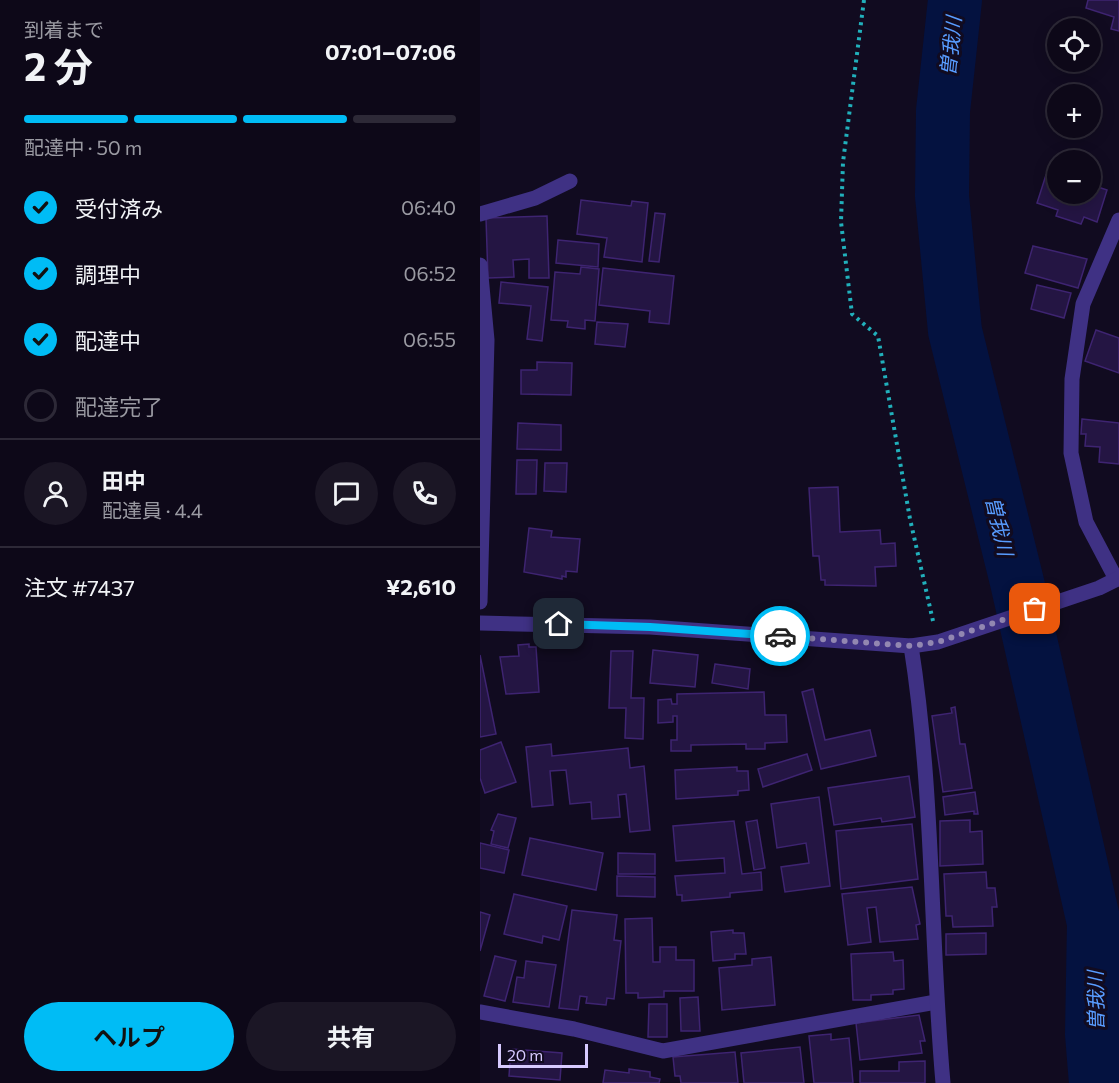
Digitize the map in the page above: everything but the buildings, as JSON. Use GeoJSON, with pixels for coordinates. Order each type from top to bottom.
{"type":"FeatureCollection","features":[{"type":"Feature","properties":{"kind":"street"},"geometry":{"type":"LineString","coordinates":[[480,214],[535,198],[570,181]]}},
{"type":"Feature","properties":{"kind":"street"},"geometry":{"type":"LineString","coordinates":[[480,623],[650,627],[911,646],[944,640],[1099,588],[1118,579],[1086,522],[1071,453],[1072,379],[1083,304],[1119,220]]}},
{"type":"Feature","properties":{"kind":"street"},"geometry":{"type":"LineString","coordinates":[[480,265],[487,340],[480,602]]}},
{"type":"Feature","properties":{"kind":"street"},"geometry":{"type":"LineString","coordinates":[[911,646],[933,859],[936,1002],[943,1083]]}},
{"type":"Feature","properties":{"kind":"street"},"geometry":{"type":"LineString","coordinates":[[480,1012],[574,1029],[663,1051],[936,1002]]}},
{"type":"Feature","properties":{"kind":"path"},"geometry":{"type":"LineString","coordinates":[[864,0],[843,162],[841,222],[852,314],[878,336],[910,519],[944,640]]}},
{"type":"Feature","properties":{"kind":"waterway","name":"曽我川"},"geometry":{"type":"LineString","coordinates":[[955,0],[943,111],[942,196],[955,331],[1017,582],[1094,923],[1092,1034],[1096,1083]]}},
{"type":"Feature","properties":{"kind":"way so far"},"geometry":{"type":"LineString","coordinates":[[780,636],[911,646],[938,642],[1035,609]]}},
{"type":"Feature","properties":{"kind":"route"},"geometry":{"type":"LineString","coordinates":[[559,624],[650,627],[780,636]]}}]}
